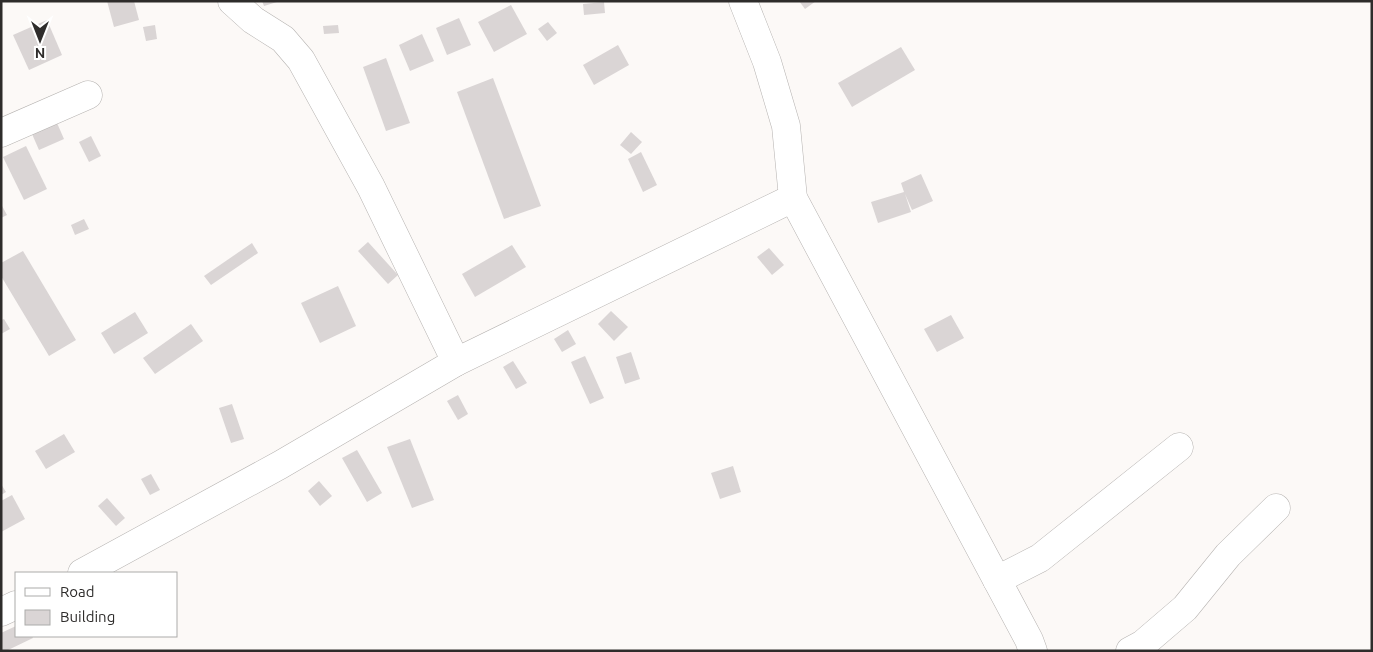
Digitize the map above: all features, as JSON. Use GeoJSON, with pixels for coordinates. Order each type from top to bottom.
{"type":"FeatureCollection","features":[{"type":"Feature","properties":{"kind":"street"},"geometry":{"type":"LineString","coordinates":[[232,1],[253,20],[284,39],[301,60],[371,187],[456,362]]}},
{"type":"Feature","properties":{"kind":"street"},"geometry":{"type":"LineString","coordinates":[[743,1],[767,62],[786,126],[793,198],[1029,640],[1033,651]]}},
{"type":"Feature","properties":{"kind":"street"},"geometry":{"type":"LineString","coordinates":[[1,133],[88,95]]}},
{"type":"Feature","properties":{"kind":"street"},"geometry":{"type":"LineString","coordinates":[[84,572],[280,465],[456,362],[793,198]]}},
{"type":"Feature","properties":{"kind":"street"},"geometry":{"type":"LineString","coordinates":[[997,580],[1040,558],[1179,447]]}},
{"type":"Feature","properties":{"kind":"street"},"geometry":{"type":"LineString","coordinates":[[1130,651],[1142,644],[1185,608],[1228,555],[1276,508]]}},
{"type":"Feature","properties":{"kind":"street"},"geometry":{"type":"LineString","coordinates":[[1,612],[15,605]]}},
{"type":"Feature","properties":{"kind":"building"},"geometry":{"type":"Polygon","coordinates":[[[107,1],[134,1],[139,20],[114,27],[107,1]]]}},
{"type":"Feature","properties":{"kind":"building"},"geometry":{"type":"Polygon","coordinates":[[[262,1],[277,1],[277,2],[264,6],[262,1]]]}},
{"type":"Feature","properties":{"kind":"building"},"geometry":{"type":"Polygon","coordinates":[[[799,1],[816,1],[805,9],[799,1]]]}},
{"type":"Feature","properties":{"kind":"building"},"geometry":{"type":"Polygon","coordinates":[[[604,2],[605,13],[584,15],[583,4],[604,2]]]}},
{"type":"Feature","properties":{"kind":"building"},"geometry":{"type":"Polygon","coordinates":[[[511,5],[527,34],[494,52],[478,22],[511,5]]]}},
{"type":"Feature","properties":{"kind":"building"},"geometry":{"type":"Polygon","coordinates":[[[459,18],[471,45],[447,55],[436,28],[459,18]]]}},
{"type":"Feature","properties":{"kind":"building"},"geometry":{"type":"Polygon","coordinates":[[[47,20],[62,55],[29,70],[13,35],[47,20]]]}},
{"type":"Feature","properties":{"kind":"building"},"geometry":{"type":"Polygon","coordinates":[[[548,22],[557,33],[547,41],[538,29],[548,22]]]}},
{"type":"Feature","properties":{"kind":"building"},"geometry":{"type":"Polygon","coordinates":[[[155,25],[157,39],[146,41],[143,27],[155,25]]]}},
{"type":"Feature","properties":{"kind":"building"},"geometry":{"type":"Polygon","coordinates":[[[338,25],[339,33],[324,34],[323,26],[338,25]]]}},
{"type":"Feature","properties":{"kind":"building"},"geometry":{"type":"Polygon","coordinates":[[[422,34],[434,61],[410,71],[399,45],[422,34]]]}},
{"type":"Feature","properties":{"kind":"building"},"geometry":{"type":"Polygon","coordinates":[[[618,45],[629,65],[594,85],[583,65],[618,45]]]}},
{"type":"Feature","properties":{"kind":"building"},"geometry":{"type":"Polygon","coordinates":[[[901,47],[915,70],[852,107],[838,83],[901,47]]]}},
{"type":"Feature","properties":{"kind":"building"},"geometry":{"type":"Polygon","coordinates":[[[386,58],[410,123],[386,131],[363,67],[386,58]]]}},
{"type":"Feature","properties":{"kind":"building"},"geometry":{"type":"Polygon","coordinates":[[[493,78],[541,206],[504,219],[457,92],[493,78]]]}},
{"type":"Feature","properties":{"kind":"building"},"geometry":{"type":"Polygon","coordinates":[[[57,123],[64,139],[39,150],[32,134],[57,123]]]}},
{"type":"Feature","properties":{"kind":"building"},"geometry":{"type":"Polygon","coordinates":[[[631,132],[642,142],[631,154],[620,145],[631,132]]]}},
{"type":"Feature","properties":{"kind":"building"},"geometry":{"type":"Polygon","coordinates":[[[91,136],[101,156],[89,162],[79,142],[91,136]]]}},
{"type":"Feature","properties":{"kind":"building"},"geometry":{"type":"Polygon","coordinates":[[[26,146],[47,189],[24,200],[3,157],[26,146]]]}},
{"type":"Feature","properties":{"kind":"building"},"geometry":{"type":"Polygon","coordinates":[[[641,152],[657,185],[643,192],[628,159],[641,152]]]}},
{"type":"Feature","properties":{"kind":"building"},"geometry":{"type":"Polygon","coordinates":[[[921,174],[933,201],[912,210],[905,194],[911,212],[878,223],[871,202],[904,192],[901,183],[921,174]]]}},
{"type":"Feature","properties":{"kind":"building"},"geometry":{"type":"Polygon","coordinates":[[[1,204],[7,215],[1,218],[1,204]]]}},
{"type":"Feature","properties":{"kind":"building"},"geometry":{"type":"Polygon","coordinates":[[[84,219],[89,229],[75,235],[71,225],[84,219]]]}},
{"type":"Feature","properties":{"kind":"building"},"geometry":{"type":"Polygon","coordinates":[[[368,242],[398,275],[388,284],[358,251],[368,242]]]}},
{"type":"Feature","properties":{"kind":"building"},"geometry":{"type":"Polygon","coordinates":[[[252,243],[258,253],[211,285],[204,276],[252,243]]]}},
{"type":"Feature","properties":{"kind":"building"},"geometry":{"type":"Polygon","coordinates":[[[512,245],[526,267],[475,297],[462,274],[512,245]]]}},
{"type":"Feature","properties":{"kind":"building"},"geometry":{"type":"Polygon","coordinates":[[[769,248],[784,265],[772,275],[757,257],[769,248]]]}},
{"type":"Feature","properties":{"kind":"building"},"geometry":{"type":"Polygon","coordinates":[[[23,251],[76,340],[49,356],[1,276],[1,263],[23,251]]]}},
{"type":"Feature","properties":{"kind":"building"},"geometry":{"type":"Polygon","coordinates":[[[338,286],[356,326],[320,343],[301,303],[338,286]]]}},
{"type":"Feature","properties":{"kind":"building"},"geometry":{"type":"Polygon","coordinates":[[[611,311],[628,327],[614,341],[598,324],[611,311]]]}},
{"type":"Feature","properties":{"kind":"building"},"geometry":{"type":"Polygon","coordinates":[[[135,312],[148,333],[114,354],[101,333],[135,312]]]}},
{"type":"Feature","properties":{"kind":"building"},"geometry":{"type":"Polygon","coordinates":[[[951,315],[964,338],[937,352],[924,329],[951,315]]]}},
{"type":"Feature","properties":{"kind":"building"},"geometry":{"type":"Polygon","coordinates":[[[4,319],[10,329],[1,334],[1,320],[4,319]]]}},
{"type":"Feature","properties":{"kind":"building"},"geometry":{"type":"Polygon","coordinates":[[[191,324],[203,341],[155,374],[143,358],[191,324]]]}},
{"type":"Feature","properties":{"kind":"building"},"geometry":{"type":"Polygon","coordinates":[[[568,330],[576,344],[562,352],[554,339],[568,330]]]}},
{"type":"Feature","properties":{"kind":"building"},"geometry":{"type":"Polygon","coordinates":[[[631,352],[640,379],[625,384],[616,357],[631,352]]]}},
{"type":"Feature","properties":{"kind":"building"},"geometry":{"type":"Polygon","coordinates":[[[585,356],[604,398],[590,404],[571,362],[585,356]]]}},
{"type":"Feature","properties":{"kind":"building"},"geometry":{"type":"Polygon","coordinates":[[[513,361],[527,383],[516,389],[503,367],[513,361]]]}},
{"type":"Feature","properties":{"kind":"building"},"geometry":{"type":"Polygon","coordinates":[[[458,395],[468,414],[458,420],[447,401],[458,395]]]}},
{"type":"Feature","properties":{"kind":"building"},"geometry":{"type":"Polygon","coordinates":[[[232,404],[244,439],[231,443],[219,408],[232,404]]]}},
{"type":"Feature","properties":{"kind":"building"},"geometry":{"type":"Polygon","coordinates":[[[64,434],[75,452],[46,469],[35,451],[64,434]]]}},
{"type":"Feature","properties":{"kind":"building"},"geometry":{"type":"Polygon","coordinates":[[[410,439],[434,500],[412,508],[387,447],[410,439]]]}},
{"type":"Feature","properties":{"kind":"building"},"geometry":{"type":"Polygon","coordinates":[[[357,450],[382,493],[367,502],[342,458],[357,450]]]}},
{"type":"Feature","properties":{"kind":"building"},"geometry":{"type":"Polygon","coordinates":[[[733,466],[741,492],[720,499],[711,473],[733,466]]]}},
{"type":"Feature","properties":{"kind":"building"},"geometry":{"type":"Polygon","coordinates":[[[151,474],[160,490],[150,495],[141,479],[151,474]]]}},
{"type":"Feature","properties":{"kind":"building"},"geometry":{"type":"Polygon","coordinates":[[[319,481],[332,496],[320,506],[308,491],[319,481]]]}},
{"type":"Feature","properties":{"kind":"building"},"geometry":{"type":"Polygon","coordinates":[[[1,484],[6,492],[1,495],[1,484]]]}},
{"type":"Feature","properties":{"kind":"building"},"geometry":{"type":"Polygon","coordinates":[[[12,495],[25,519],[1,532],[1,501],[12,495]]]}},
{"type":"Feature","properties":{"kind":"building"},"geometry":{"type":"Polygon","coordinates":[[[107,498],[125,518],[116,526],[98,506],[107,498]]]}},
{"type":"Feature","properties":{"kind":"building"},"geometry":{"type":"Polygon","coordinates":[[[15,626],[15,637],[33,638],[6,651],[1,651],[1,633],[15,626]]]}}]}
